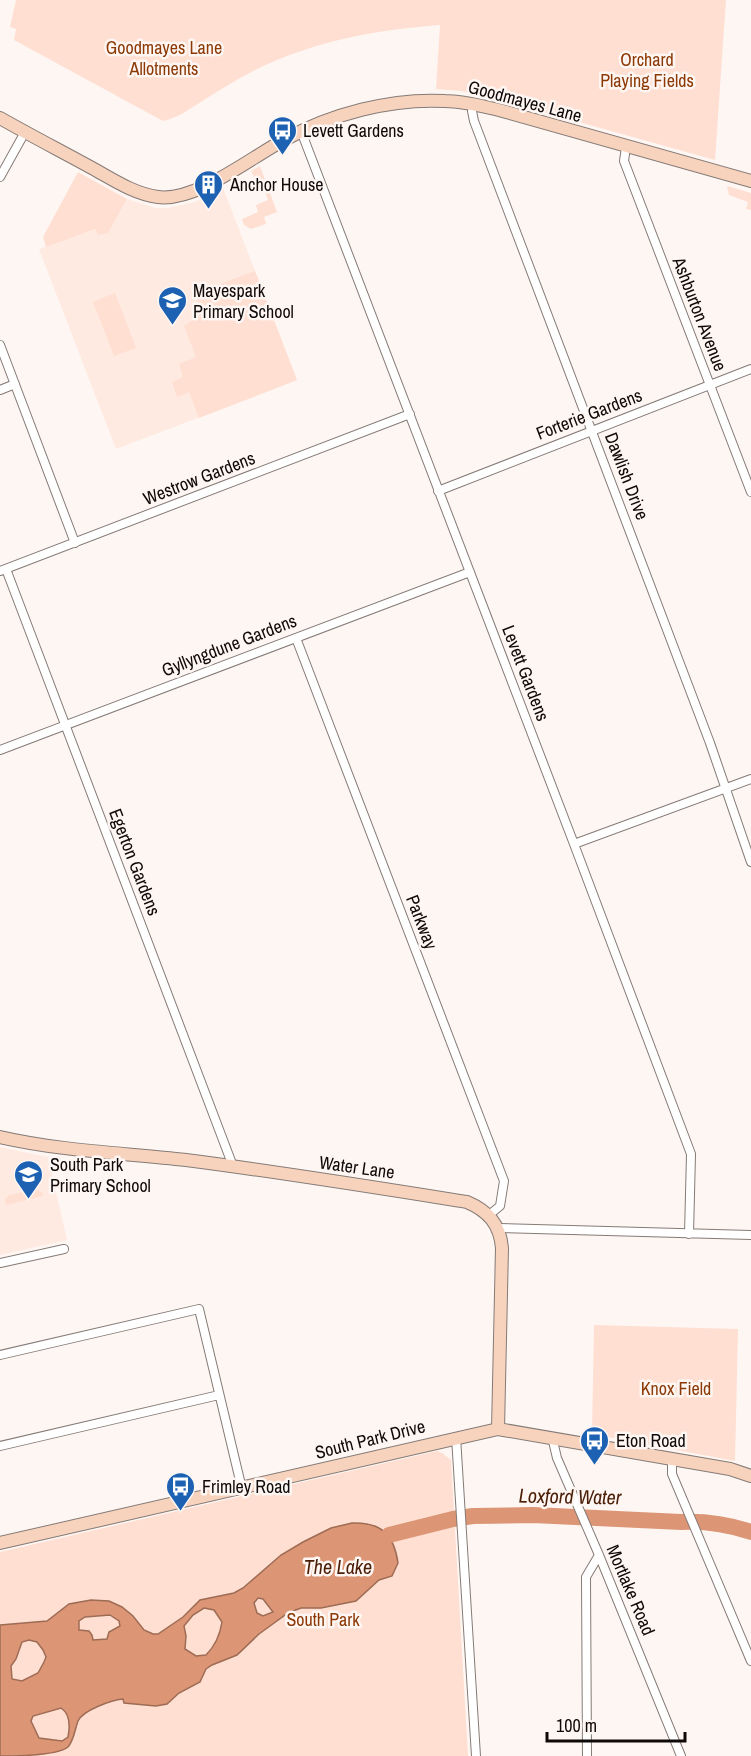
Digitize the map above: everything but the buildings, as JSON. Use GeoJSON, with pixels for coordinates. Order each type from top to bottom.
{"type":"FeatureCollection","features":[{"type":"Feature","properties":{"kind":"street","name":"Goodmayes Lane"},"geometry":{"type":"LineString","coordinates":[[0,118],[136,191],[155,197],[169,198],[194,191],[301,131],[343,116],[399,103],[437,100],[473,104],[751,181]]}},
{"type":"Feature","properties":{"kind":"street","name":"Dawlish Drive"},"geometry":{"type":"LineString","coordinates":[[473,104],[474,121],[592,431],[751,862]]}},
{"type":"Feature","properties":{"kind":"street","name":"Levett Gardens"},"geometry":{"type":"LineString","coordinates":[[301,131],[690,1154],[689,1234]]}},
{"type":"Feature","properties":{"kind":"street"},"geometry":{"type":"LineString","coordinates":[[0,177],[25,132]]}},
{"type":"Feature","properties":{"kind":"street","name":"Ashburton Avenue"},"geometry":{"type":"LineString","coordinates":[[626,147],[624,161],[751,492]]}},
{"type":"Feature","properties":{"kind":"street"},"geometry":{"type":"LineString","coordinates":[[0,345],[75,543]]}},
{"type":"Feature","properties":{"kind":"street","name":"Forterie Gardens"},"geometry":{"type":"LineString","coordinates":[[438,491],[751,369]]}},
{"type":"Feature","properties":{"kind":"street"},"geometry":{"type":"LineString","coordinates":[[0,390],[15,384]]}},
{"type":"Feature","properties":{"kind":"street","name":"Westrow Gardens"},"geometry":{"type":"LineString","coordinates":[[3,570],[410,414]]}},
{"type":"Feature","properties":{"kind":"street","name":"Egerton Gardens"},"geometry":{"type":"LineString","coordinates":[[3,570],[66,725],[231,1161],[231,1167]]}},
{"type":"Feature","properties":{"kind":"street","name":"Gyllyngdune Gardens"},"geometry":{"type":"LineString","coordinates":[[0,750],[470,572]]}},
{"type":"Feature","properties":{"kind":"street","name":"Parkway"},"geometry":{"type":"LineString","coordinates":[[296,638],[504,1181],[500,1206],[489,1215]]}},
{"type":"Feature","properties":{"kind":"street"},"geometry":{"type":"LineString","coordinates":[[574,844],[751,779]]}},
{"type":"Feature","properties":{"kind":"street","name":"Water Lane"},"geometry":{"type":"LineString","coordinates":[[0,1137],[45,1147],[146,1156],[231,1167],[467,1202],[477,1206],[489,1215],[498,1228],[502,1248],[498,1429]]}},
{"type":"Feature","properties":{"kind":"street"},"geometry":{"type":"LineString","coordinates":[[498,1228],[751,1235]]}},
{"type":"Feature","properties":{"kind":"street"},"geometry":{"type":"LineString","coordinates":[[0,1263],[64,1249]]}},
{"type":"Feature","properties":{"kind":"street"},"geometry":{"type":"LineString","coordinates":[[0,1355],[199,1309],[242,1489]]}},
{"type":"Feature","properties":{"kind":"street"},"geometry":{"type":"LineString","coordinates":[[0,1446],[219,1395]]}},
{"type":"Feature","properties":{"kind":"street","name":"South Park Drive"},"geometry":{"type":"LineString","coordinates":[[1,1540],[242,1489],[498,1429],[730,1469],[751,1476]]}},
{"type":"Feature","properties":{"kind":"street"},"geometry":{"type":"LineString","coordinates":[[456,1437],[476,1756]]}},
{"type":"Feature","properties":{"kind":"street","name":"Mortlake Road"},"geometry":{"type":"LineString","coordinates":[[552,1437],[557,1458],[681,1756]]}},
{"type":"Feature","properties":{"kind":"street"},"geometry":{"type":"LineString","coordinates":[[672,1460],[672,1474],[751,1661]]}},
{"type":"Feature","properties":{"kind":"street"},"geometry":{"type":"LineString","coordinates":[[587,1756],[586,1577],[599,1555]]}},
{"type":"Feature","properties":{"kind":"shaded area","name":"Mayespark Primary School"},"geometry":{"type":"Polygon","coordinates":[[[223,188],[297,380],[116,449],[39,249],[95,229],[108,233],[127,199],[155,208],[168,208],[195,202],[223,188]]]}},
{"type":"Feature","properties":{"kind":"shaded area","name":"South Park Primary School"},"geometry":{"type":"Polygon","coordinates":[[[0,1147],[48,1157],[67,1240],[0,1255],[0,1147]]]}},
{"type":"Feature","properties":{"kind":"green space"},"geometry":{"type":"Polygon","coordinates":[[[16,0],[726,0],[715,160],[500,100],[461,91],[436,89],[440,25],[345,38],[300,51],[255,70],[174,118],[163,121],[14,40],[16,29],[10,27],[16,0]]]}},
{"type":"Feature","properties":{"kind":"green space"},"geometry":{"type":"Polygon","coordinates":[[[260,166],[277,212],[264,217],[266,224],[251,229],[244,225],[242,219],[258,212],[256,205],[268,200],[263,186],[253,188],[256,181],[251,171],[260,166]]]}},
{"type":"Feature","properties":{"kind":"green space"},"geometry":{"type":"Polygon","coordinates":[[[78,172],[127,199],[108,233],[98,235],[95,229],[46,247],[43,237],[78,172]]]}},
{"type":"Feature","properties":{"kind":"green space"},"geometry":{"type":"Polygon","coordinates":[[[727,186],[751,193],[751,210],[746,209],[748,202],[729,195],[727,186]]]}},
{"type":"Feature","properties":{"kind":"green space"},"geometry":{"type":"Polygon","coordinates":[[[255,271],[297,380],[199,418],[189,392],[177,397],[172,382],[183,377],[179,364],[196,357],[184,326],[197,316],[199,305],[195,293],[255,271]]]}},
{"type":"Feature","properties":{"kind":"green space"},"geometry":{"type":"Polygon","coordinates":[[[115,293],[136,348],[114,356],[93,302],[115,293]]]}},
{"type":"Feature","properties":{"kind":"green space"},"geometry":{"type":"Polygon","coordinates":[[[36,1189],[42,1192],[43,1196],[6,1205],[5,1200],[9,1195],[36,1189]]]}},
{"type":"Feature","properties":{"kind":"green space","name":"Knox Field"},"geometry":{"type":"Polygon","coordinates":[[[594,1325],[738,1329],[735,1461],[592,1434],[594,1325]]]}},
{"type":"Feature","properties":{"kind":"green space","name":"South Park"},"geometry":{"type":"Polygon","coordinates":[[[437,1451],[451,1460],[468,1756],[0,1756],[0,1552],[437,1451]]]}},
{"type":"Feature","properties":{"kind":"water","name":"The Lake"},"geometry":{"type":"Polygon","coordinates":[[[362,1523],[385,1532],[393,1545],[398,1563],[392,1576],[379,1580],[356,1601],[321,1608],[301,1608],[288,1613],[259,1634],[237,1655],[206,1669],[200,1682],[179,1693],[167,1704],[156,1706],[124,1703],[123,1699],[112,1701],[92,1709],[81,1717],[70,1744],[63,1750],[36,1755],[0,1756],[0,1625],[47,1621],[69,1604],[91,1600],[109,1601],[122,1607],[133,1616],[144,1630],[158,1634],[183,1617],[200,1600],[234,1593],[281,1555],[331,1528],[362,1523]],[[258,1598],[254,1603],[257,1613],[263,1616],[273,1612],[263,1599],[258,1598]],[[204,1608],[193,1615],[184,1626],[185,1649],[196,1656],[206,1655],[217,1640],[222,1622],[214,1610],[204,1608]],[[110,1615],[85,1617],[79,1621],[79,1630],[89,1631],[93,1640],[107,1639],[109,1632],[120,1626],[119,1621],[110,1615]],[[29,1640],[22,1642],[11,1666],[12,1679],[22,1681],[38,1673],[46,1657],[37,1642],[29,1640]],[[61,1708],[33,1716],[31,1721],[39,1738],[62,1741],[68,1737],[69,1721],[61,1708]]]}},
{"type":"Feature","properties":{"kind":"waterway","name":"Loxford Water"},"geometry":{"type":"LineString","coordinates":[[389,1535],[473,1516],[533,1515],[708,1523],[751,1532]]}},
{"type":"Feature","properties":{"kind":"place","name":"Levett Gardens"},"geometry":{"type":"Point","coordinates":[282,156]}},
{"type":"Feature","properties":{"kind":"place","name":"Anchor House"},"geometry":{"type":"Point","coordinates":[209,210]}},
{"type":"Feature","properties":{"kind":"place","name":"Mayespark Primary School"},"geometry":{"type":"Point","coordinates":[172,326]}},
{"type":"Feature","properties":{"kind":"place","name":"South Park Primary School"},"geometry":{"type":"Point","coordinates":[29,1200]}},
{"type":"Feature","properties":{"kind":"place","name":"Eton Road"},"geometry":{"type":"Point","coordinates":[595,1466]}},
{"type":"Feature","properties":{"kind":"place","name":"Frimley Road"},"geometry":{"type":"Point","coordinates":[181,1512]}},
{"type":"Feature","properties":{"kind":"park label","name":"Goodmayes Lane Allotments"},"geometry":{"type":"Point","coordinates":[164,57]}},
{"type":"Feature","properties":{"kind":"park label","name":"Orchard Playing Fields"},"geometry":{"type":"Point","coordinates":[647,69]}}]}
